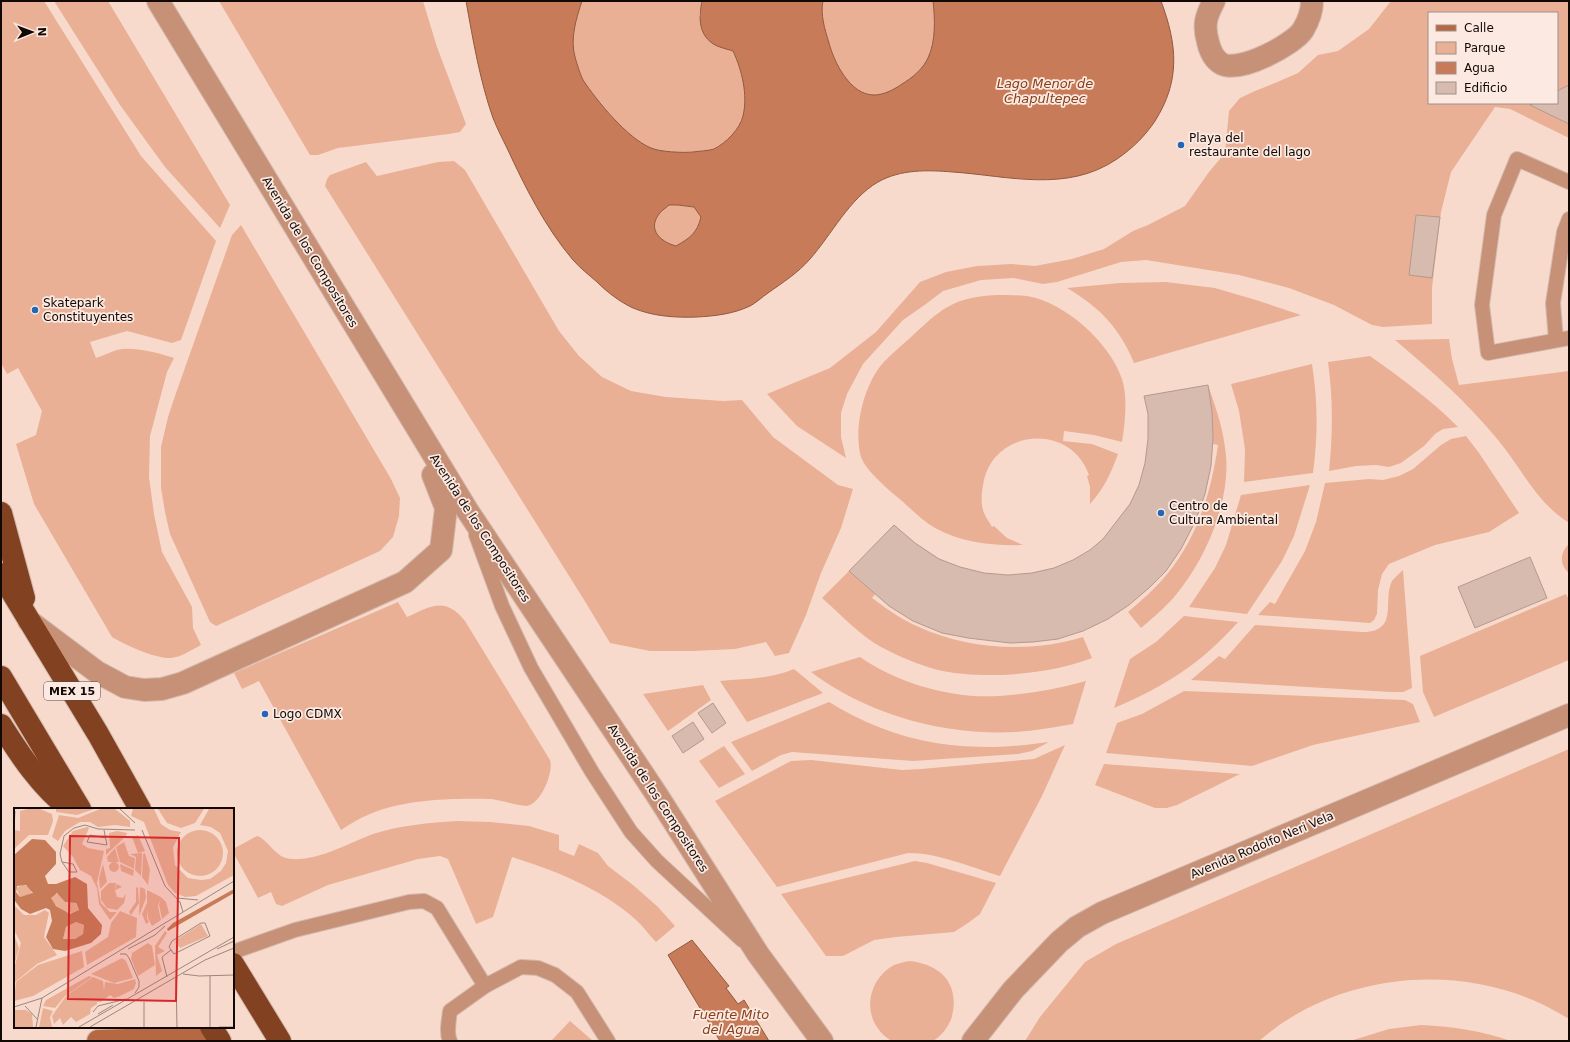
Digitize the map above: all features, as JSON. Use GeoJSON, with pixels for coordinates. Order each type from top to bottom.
{"type":"FeatureCollection","features":[{"type":"Feature","properties":{"kind":"highway"},"geometry":{"type":"LineString","coordinates":[[1,513],[29,621]]}},
{"type":"Feature","properties":{"kind":"highway","name":"MEX 15"},"geometry":{"type":"LineString","coordinates":[[1,574],[98,734],[139,808]]}},
{"type":"Feature","properties":{"kind":"highway"},"geometry":{"type":"LineString","coordinates":[[1,677],[79,808]]}},
{"type":"Feature","properties":{"kind":"highway"},"geometry":{"type":"LineString","coordinates":[[1,724],[20,754],[43,784],[69,808]]}},
{"type":"Feature","properties":{"kind":"highway"},"geometry":{"type":"LineString","coordinates":[[234,966],[280,1041]]}},
{"type":"Feature","properties":{"kind":"street","name":"Avenida de los Compositores"},"geometry":{"type":"LineString","coordinates":[[158,1],[466,510],[657,795],[758,954],[822,1041]]}},
{"type":"Feature","properties":{"kind":"street"},"geometry":{"type":"LineString","coordinates":[[1214,1],[1206,14],[1206,34],[1210,54],[1223,64],[1242,65],[1270,54],[1290,43],[1303,31],[1312,13],[1312,1]]}},
{"type":"Feature","properties":{"kind":"street"},"geometry":{"type":"LineString","coordinates":[[29,621],[97,672],[125,687],[144,690],[162,689],[183,683],[405,582],[441,550],[446,508],[406,411]]}},
{"type":"Feature","properties":{"kind":"street","name":"Avenida Rodolfo Neri Vela"},"geometry":{"type":"LineString","coordinates":[[973,1041],[986,1032],[1013,990],[1059,942],[1077,927],[1102,913],[1569,715]]}},
{"type":"Feature","properties":{"kind":"street"},"geometry":{"type":"LineString","coordinates":[[98,1041],[216,1035]]}},
{"type":"Feature","properties":{"kind":"lane"},"geometry":{"type":"LineString","coordinates":[[1569,182],[1517,159],[1494,215],[1482,305],[1488,353],[1563,339],[1553,303],[1564,232],[1569,219]]}},
{"type":"Feature","properties":{"kind":"lane"},"geometry":{"type":"LineString","coordinates":[[466,510],[514,634],[546,694],[631,832],[691,894],[758,954]]}},
{"type":"Feature","properties":{"kind":"lane"},"geometry":{"type":"LineString","coordinates":[[234,952],[295,930],[409,902],[424,901],[437,908],[485,986]]}},
{"type":"Feature","properties":{"kind":"lane"},"geometry":{"type":"LineString","coordinates":[[450,1041],[448,1025],[450,1011],[485,986],[521,966],[538,968],[555,975],[576,992],[608,1041]]}},
{"type":"Feature","properties":{"kind":"green space"},"geometry":{"type":"Polygon","coordinates":[[[1,1],[44,1],[141,156],[216,241],[181,340],[172,343],[127,331],[90,342],[96,358],[121,349],[136,349],[174,358],[167,372],[150,436],[149,477],[154,514],[162,552],[192,607],[193,628],[201,645],[183,655],[165,658],[149,654],[112,637],[34,504],[16,444],[36,435],[42,411],[18,368],[7,374],[1,363],[1,1]]]}},
{"type":"Feature","properties":{"kind":"green space"},"geometry":{"type":"Polygon","coordinates":[[[54,1],[108,1],[230,205],[220,228],[165,167],[120,105],[54,1]]]}},
{"type":"Feature","properties":{"kind":"green space"},"geometry":{"type":"Polygon","coordinates":[[[219,1],[423,1],[437,47],[466,124],[460,132],[338,148],[318,155],[310,155],[219,1]]]}},
{"type":"Feature","properties":{"kind":"green space"},"geometry":{"type":"Polygon","coordinates":[[[582,1],[702,1],[699,15],[712,43],[733,51],[741,74],[745,100],[743,116],[739,126],[732,135],[712,150],[672,152],[651,148],[632,136],[623,128],[589,89],[583,80],[575,57],[573,36],[582,1]]]}},
{"type":"Feature","properties":{"kind":"green space"},"geometry":{"type":"Polygon","coordinates":[[[823,1],[933,1],[934,37],[931,51],[926,62],[913,76],[899,86],[882,94],[865,94],[858,90],[844,76],[831,51],[823,22],[823,1]]]}},
{"type":"Feature","properties":{"kind":"green space"},"geometry":{"type":"Polygon","coordinates":[[[1391,1],[1569,1],[1569,138],[1510,109],[1495,107],[1451,172],[1441,212],[1432,288],[1432,324],[1383,327],[1372,325],[1334,305],[1289,288],[1239,275],[1146,260],[1121,262],[1057,282],[1043,284],[1014,278],[981,280],[943,291],[903,320],[863,364],[847,394],[841,413],[841,437],[846,458],[797,426],[767,394],[830,368],[876,332],[920,282],[946,272],[977,266],[1011,264],[1035,266],[1072,259],[1104,249],[1133,231],[1185,206],[1209,172],[1225,153],[1229,111],[1240,98],[1298,73],[1318,55],[1338,51],[1369,29],[1391,1]]]}},
{"type":"Feature","properties":{"kind":"green space"},"geometry":{"type":"Polygon","coordinates":[[[454,161],[465,170],[559,331],[579,356],[602,377],[631,391],[666,397],[723,401],[742,400],[773,437],[838,485],[853,489],[841,528],[789,653],[775,656],[766,642],[735,649],[693,651],[650,651],[610,643],[325,186],[330,175],[366,162],[377,176],[438,162],[454,161]]]}},
{"type":"Feature","properties":{"kind":"green space"},"geometry":{"type":"Polygon","coordinates":[[[669,205],[694,207],[701,217],[692,234],[676,246],[665,242],[657,234],[654,225],[660,213],[669,205]]]}},
{"type":"Feature","properties":{"kind":"green space"},"geometry":{"type":"Polygon","coordinates":[[[241,225],[391,479],[400,498],[399,516],[393,537],[380,551],[216,626],[210,622],[170,534],[161,488],[161,447],[175,396],[232,235],[241,225]]]}},
{"type":"Feature","properties":{"kind":"green space"},"geometry":{"type":"Polygon","coordinates":[[[1166,282],[1215,288],[1301,315],[1134,363],[1122,339],[1099,311],[1067,288],[1120,283],[1166,282]]]}},
{"type":"Feature","properties":{"kind":"green space"},"geometry":{"type":"Polygon","coordinates":[[[997,295],[1027,296],[1042,300],[1071,315],[1097,338],[1116,365],[1122,379],[1125,394],[1125,419],[1122,442],[1094,435],[1064,431],[1063,441],[1092,444],[1118,454],[1107,480],[1090,504],[1090,487],[1087,476],[1089,475],[1079,458],[1065,446],[1049,440],[1032,439],[1015,443],[1000,453],[989,467],[982,493],[984,513],[992,527],[994,526],[1007,538],[1023,545],[1000,545],[967,540],[935,528],[926,522],[873,474],[861,457],[859,446],[859,420],[862,407],[870,383],[883,363],[930,319],[949,306],[969,298],[997,295]]]}},
{"type":"Feature","properties":{"kind":"green space"},"geometry":{"type":"Polygon","coordinates":[[[1449,339],[1452,359],[1459,385],[1569,371],[1569,523],[1557,515],[1538,495],[1507,451],[1474,412],[1436,375],[1395,340],[1449,339]]]}},
{"type":"Feature","properties":{"kind":"green space"},"geometry":{"type":"Polygon","coordinates":[[[1370,356],[1426,398],[1458,427],[1443,429],[1435,434],[1424,446],[1401,463],[1389,467],[1376,465],[1356,466],[1329,471],[1332,416],[1328,362],[1370,356]]]}},
{"type":"Feature","properties":{"kind":"green space"},"geometry":{"type":"Polygon","coordinates":[[[1312,364],[1317,418],[1313,473],[1244,482],[1245,449],[1239,411],[1231,384],[1312,364]]]}},
{"type":"Feature","properties":{"kind":"green space"},"geometry":{"type":"Polygon","coordinates":[[[1208,385],[1222,429],[1226,456],[1226,473],[1221,507],[1208,542],[1192,573],[1163,609],[1141,628],[1128,612],[1159,584],[1178,559],[1195,529],[1207,496],[1218,445],[1213,444],[1212,411],[1208,385]]]}},
{"type":"Feature","properties":{"kind":"green space"},"geometry":{"type":"Polygon","coordinates":[[[1466,436],[1519,513],[1489,532],[1435,545],[1389,564],[1382,574],[1378,590],[1377,614],[1374,620],[1370,623],[1258,615],[1270,602],[1275,604],[1305,551],[1316,522],[1325,483],[1369,479],[1383,480],[1399,476],[1413,469],[1441,445],[1451,439],[1466,436]]]}},
{"type":"Feature","properties":{"kind":"green space"},"geometry":{"type":"Polygon","coordinates":[[[1310,485],[1294,536],[1282,561],[1247,614],[1189,607],[1215,568],[1226,545],[1241,495],[1310,485]]]}},
{"type":"Feature","properties":{"kind":"green space"},"geometry":{"type":"Polygon","coordinates":[[[1569,544],[1569,573],[1562,562],[1562,555],[1569,544]]]}},
{"type":"Feature","properties":{"kind":"green space"},"geometry":{"type":"Polygon","coordinates":[[[1403,570],[1412,688],[1403,692],[1390,692],[1191,680],[1219,656],[1225,659],[1255,625],[1362,632],[1374,631],[1381,627],[1386,621],[1388,614],[1389,589],[1392,581],[1403,570]]]}},
{"type":"Feature","properties":{"kind":"green space"},"geometry":{"type":"Polygon","coordinates":[[[849,571],[875,594],[872,598],[883,606],[907,621],[938,635],[958,641],[1000,647],[1042,645],[1083,637],[1092,658],[1075,664],[1036,672],[995,675],[956,673],[923,666],[894,654],[873,642],[858,631],[822,598],[849,571]]]}},
{"type":"Feature","properties":{"kind":"green space"},"geometry":{"type":"Polygon","coordinates":[[[1566,594],[1569,600],[1569,660],[1434,717],[1423,692],[1420,656],[1566,594]]]}},
{"type":"Feature","properties":{"kind":"green space"},"geometry":{"type":"Polygon","coordinates":[[[398,602],[407,617],[423,609],[444,606],[451,608],[458,613],[465,621],[550,760],[550,772],[545,787],[537,800],[532,804],[523,806],[491,799],[445,799],[414,802],[398,805],[370,814],[341,830],[259,681],[242,689],[234,673],[398,602]]]}},
{"type":"Feature","properties":{"kind":"green space"},"geometry":{"type":"Polygon","coordinates":[[[1184,616],[1238,622],[1224,637],[1196,662],[1166,682],[1114,708],[1130,659],[1156,642],[1184,616]]]}},
{"type":"Feature","properties":{"kind":"green space"},"geometry":{"type":"Polygon","coordinates":[[[860,657],[908,682],[944,692],[962,695],[998,696],[1020,694],[1053,689],[1086,681],[1073,724],[1016,732],[962,730],[908,720],[882,711],[833,687],[811,672],[860,657]]]}},
{"type":"Feature","properties":{"kind":"green space"},"geometry":{"type":"Polygon","coordinates":[[[794,669],[823,693],[747,722],[720,681],[767,677],[794,669]]]}},
{"type":"Feature","properties":{"kind":"green space"},"geometry":{"type":"Polygon","coordinates":[[[703,685],[711,700],[668,731],[643,694],[703,685]]]}},
{"type":"Feature","properties":{"kind":"green space"},"geometry":{"type":"Polygon","coordinates":[[[1184,691],[1405,700],[1413,704],[1420,722],[1313,745],[1252,766],[1106,753],[1117,723],[1142,714],[1184,691]]]}},
{"type":"Feature","properties":{"kind":"green space"},"geometry":{"type":"Polygon","coordinates":[[[829,702],[854,716],[894,733],[936,743],[994,747],[1049,742],[1032,751],[1018,754],[913,761],[792,752],[781,755],[752,771],[731,742],[829,702]]]}},
{"type":"Feature","properties":{"kind":"green space"},"geometry":{"type":"Polygon","coordinates":[[[1065,745],[1042,796],[1000,876],[931,855],[908,853],[777,887],[715,801],[791,761],[811,760],[902,770],[921,769],[1034,759],[1065,745]]]}},
{"type":"Feature","properties":{"kind":"green space"},"geometry":{"type":"Polygon","coordinates":[[[724,746],[745,774],[719,788],[699,761],[724,746]]]}},
{"type":"Feature","properties":{"kind":"green space"},"geometry":{"type":"Polygon","coordinates":[[[1569,749],[1569,1019],[1532,1000],[1493,987],[1452,980],[1410,980],[1369,986],[1329,998],[1292,1017],[1259,1041],[1025,1041],[1040,1017],[1085,962],[1116,944],[1569,749]]]}},
{"type":"Feature","properties":{"kind":"green space"},"geometry":{"type":"Polygon","coordinates":[[[1104,764],[1240,774],[1177,805],[1167,808],[1155,808],[1095,785],[1104,764]]]}},
{"type":"Feature","properties":{"kind":"green space"},"geometry":{"type":"Polygon","coordinates":[[[457,821],[491,822],[529,826],[559,835],[559,850],[574,856],[579,844],[598,853],[608,866],[658,907],[675,926],[656,942],[635,919],[607,898],[592,889],[545,868],[512,857],[493,917],[476,924],[448,859],[440,856],[418,859],[328,885],[282,906],[276,904],[271,892],[258,898],[234,854],[234,848],[257,836],[285,858],[301,859],[333,851],[373,834],[394,828],[457,821]]]}},
{"type":"Feature","properties":{"kind":"green space"},"geometry":{"type":"Polygon","coordinates":[[[915,861],[927,863],[996,883],[980,914],[954,932],[874,940],[843,956],[826,956],[781,894],[915,861]]]}},
{"type":"Feature","properties":{"kind":"green space"},"geometry":{"type":"Polygon","coordinates":[[[909,961],[930,966],[938,971],[945,977],[953,994],[954,1004],[951,1019],[942,1034],[932,1041],[890,1040],[874,1023],[870,1001],[872,991],[877,981],[884,972],[894,965],[909,961]]]}},
{"type":"Feature","properties":{"kind":"green space"},"geometry":{"type":"Polygon","coordinates":[[[570,1021],[593,1041],[551,1041],[570,1021]]]}},
{"type":"Feature","properties":{"kind":"green space"},"geometry":{"type":"Polygon","coordinates":[[[1421,1025],[1467,1030],[1488,1034],[1511,1041],[1350,1041],[1389,1029],[1421,1025]]]}},
{"type":"Feature","properties":{"kind":"water","name":"Lago Menor de Chapultepec"},"geometry":{"type":"Polygon","coordinates":[[[466,1],[582,1],[573,36],[573,43],[575,57],[583,80],[604,108],[632,136],[651,148],[672,152],[693,152],[714,149],[732,135],[739,126],[743,116],[745,100],[739,66],[733,51],[719,47],[707,39],[704,34],[700,18],[702,1],[823,1],[822,11],[825,27],[831,51],[839,68],[844,76],[858,90],[865,94],[878,95],[893,90],[910,79],[926,62],[931,51],[934,37],[933,1],[1161,1],[1173,47],[1173,76],[1163,106],[1155,121],[1143,137],[1117,159],[1098,169],[1078,176],[1037,180],[934,171],[915,171],[887,178],[878,182],[858,198],[810,259],[800,269],[752,305],[731,313],[697,317],[672,317],[640,311],[619,300],[576,263],[553,234],[528,192],[493,118],[488,104],[474,45],[466,1]],[[669,205],[663,210],[659,214],[654,225],[657,234],[665,242],[676,246],[695,231],[701,217],[694,207],[669,205]]]}},
{"type":"Feature","properties":{"kind":"water","name":"Fuente Mito del Agua"},"geometry":{"type":"Polygon","coordinates":[[[692,940],[729,986],[726,988],[738,1004],[744,1000],[769,1041],[720,1041],[668,955],[692,940]]]}},
{"type":"Feature","properties":{"kind":"building"},"geometry":{"type":"Polygon","coordinates":[[[1569,85],[1569,124],[1530,105],[1558,104],[1558,90],[1569,85]]]}},
{"type":"Feature","properties":{"kind":"building"},"geometry":{"type":"Polygon","coordinates":[[[1416,215],[1440,217],[1432,278],[1409,275],[1416,215]]]}},
{"type":"Feature","properties":{"kind":"building","name":"Centro de Cultura Ambiental"},"geometry":{"type":"Polygon","coordinates":[[[1208,385],[1212,411],[1213,438],[1211,466],[1205,494],[1195,522],[1181,549],[1166,571],[1129,605],[1108,619],[1083,631],[1058,639],[1010,643],[968,638],[942,633],[913,621],[889,606],[849,571],[894,525],[915,543],[939,559],[960,567],[984,573],[1008,575],[1032,573],[1054,568],[1073,560],[1090,550],[1103,539],[1130,504],[1139,485],[1145,463],[1148,439],[1148,414],[1144,396],[1208,385]]]}},
{"type":"Feature","properties":{"kind":"building"},"geometry":{"type":"Polygon","coordinates":[[[1530,557],[1547,598],[1475,628],[1458,587],[1530,557]]]}},
{"type":"Feature","properties":{"kind":"building"},"geometry":{"type":"Polygon","coordinates":[[[713,703],[726,723],[712,733],[698,713],[713,703]]]}},
{"type":"Feature","properties":{"kind":"building"},"geometry":{"type":"Polygon","coordinates":[[[693,722],[704,739],[683,753],[672,736],[693,722]]]}},
{"type":"Feature","properties":{"kind":"place","name":"Playa del restaurante del lago"},"geometry":{"type":"Point","coordinates":[1181,145]}},
{"type":"Feature","properties":{"kind":"place","name":"Skatepark Constituyentes"},"geometry":{"type":"Point","coordinates":[35,310]}},
{"type":"Feature","properties":{"kind":"place","name":"Centro de Cultura Ambiental"},"geometry":{"type":"Point","coordinates":[1161,513]}},
{"type":"Feature","properties":{"kind":"place","name":"Logo CDMX"},"geometry":{"type":"Point","coordinates":[265,714]}}]}
